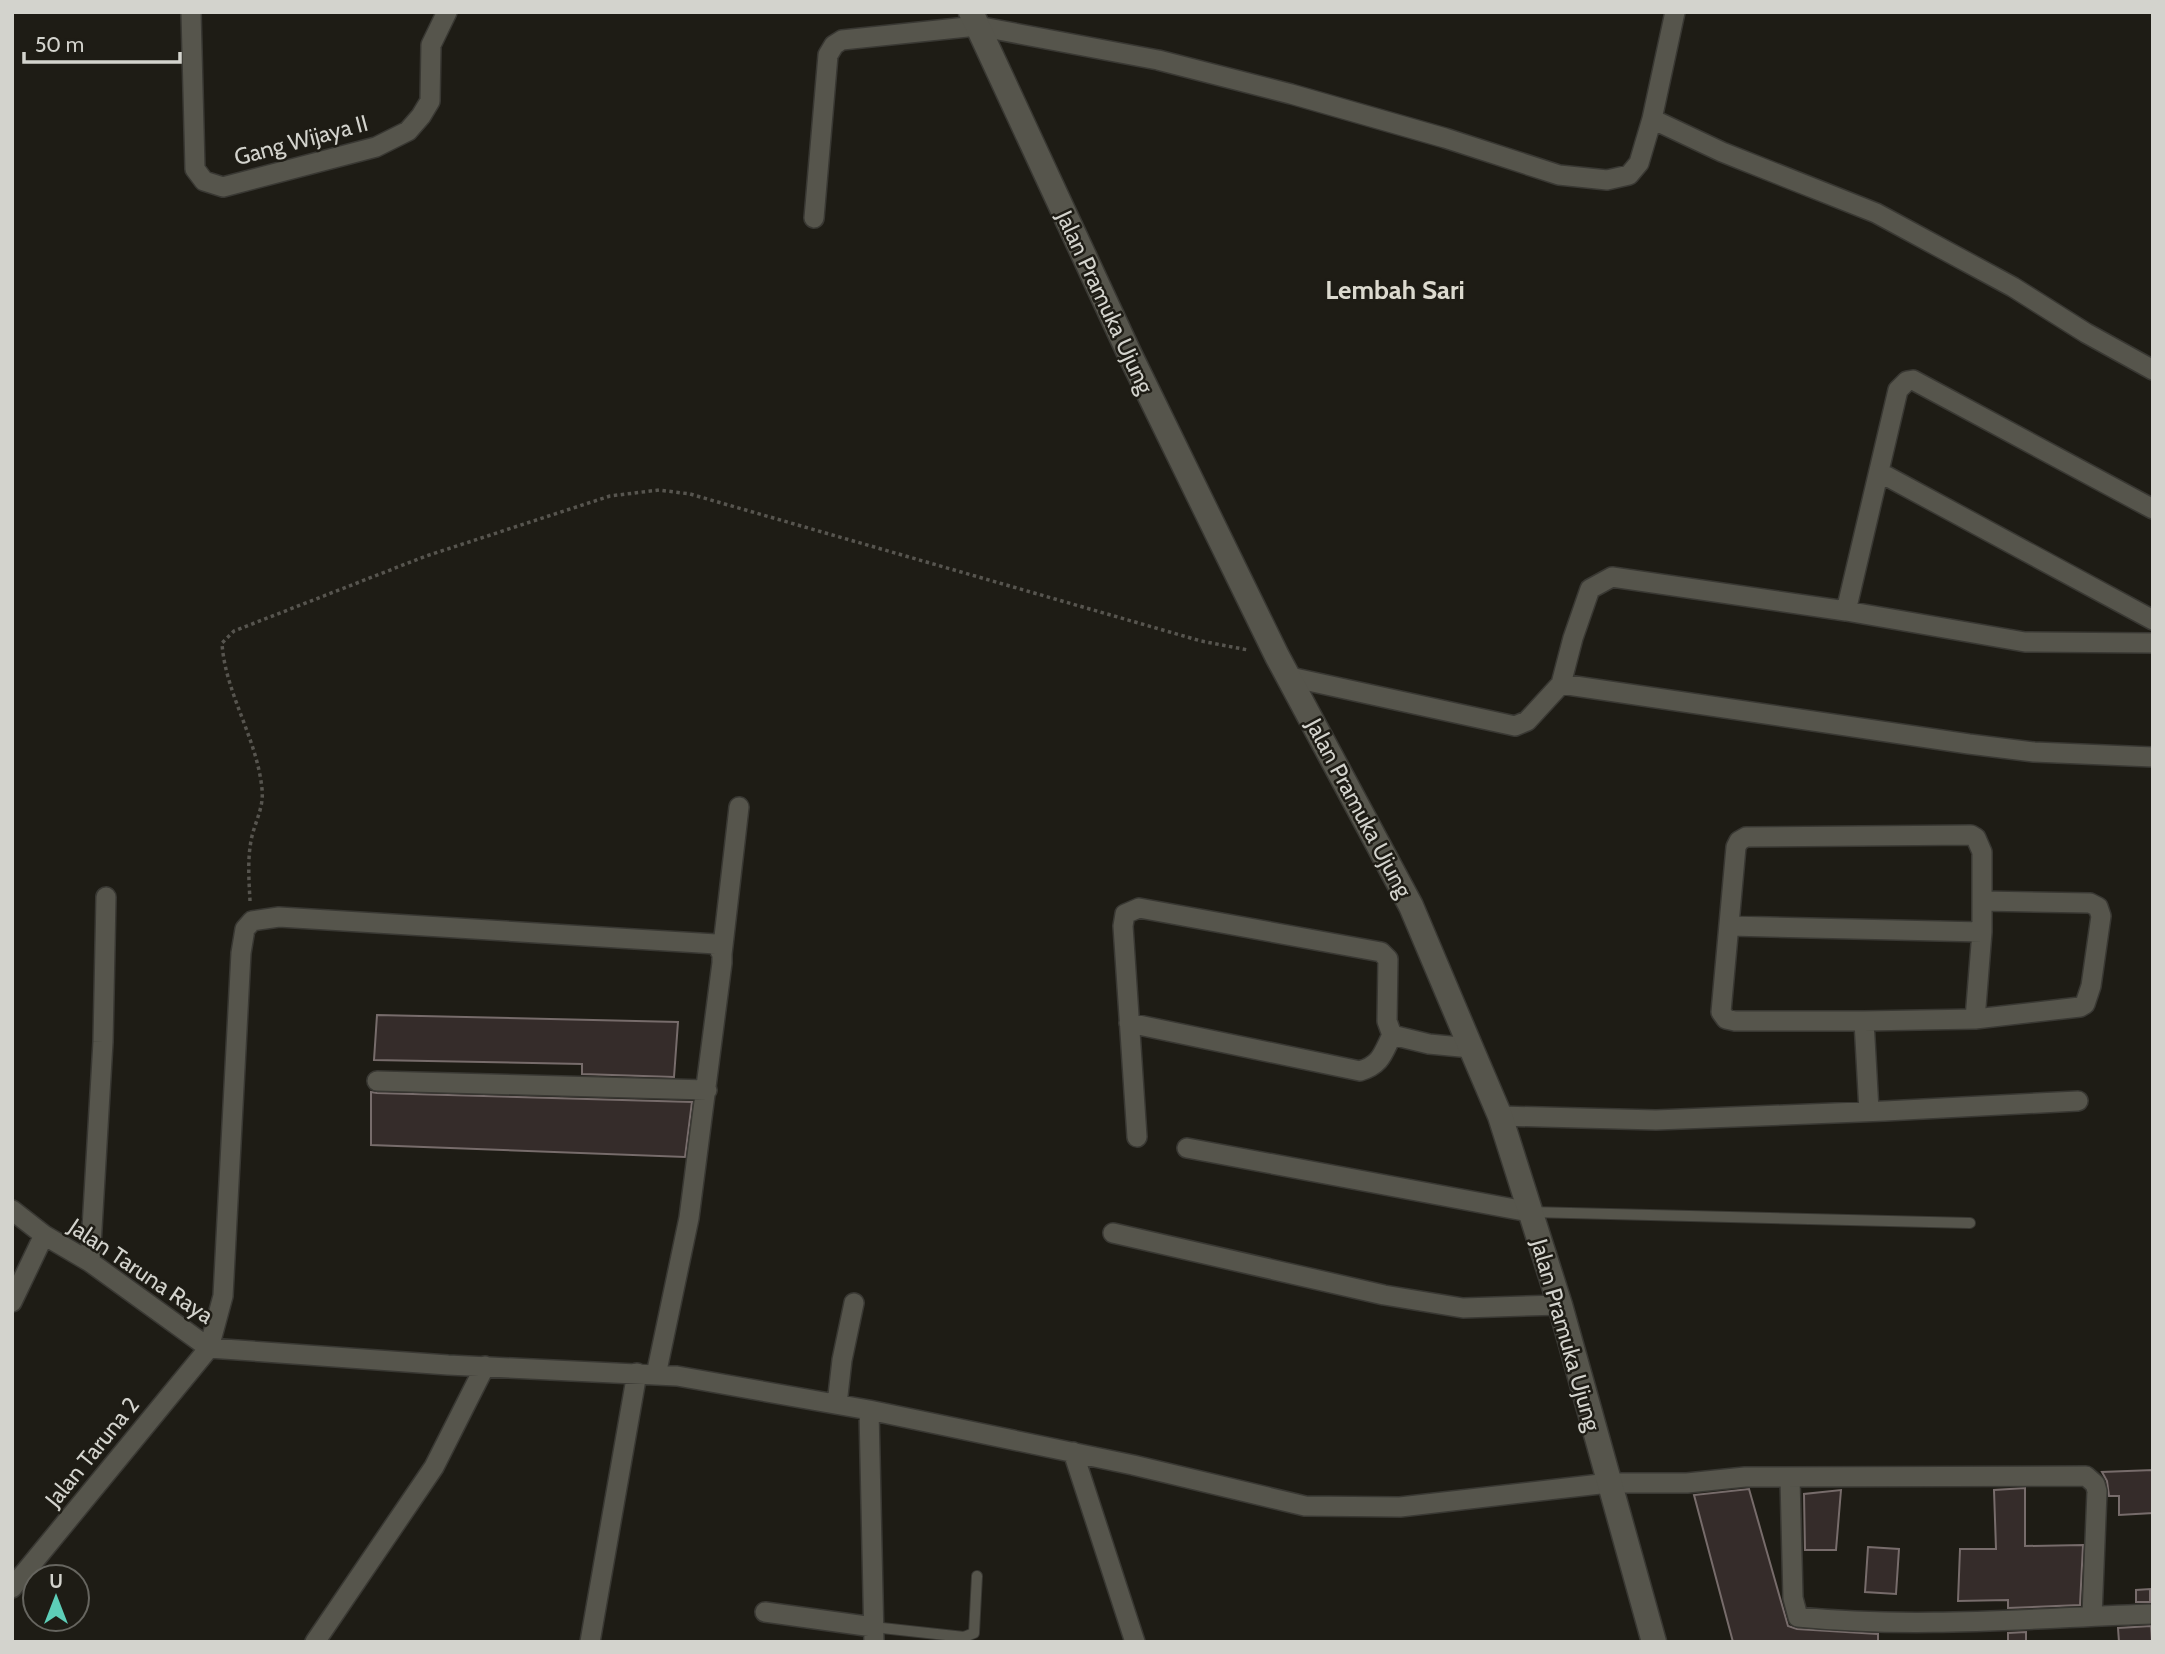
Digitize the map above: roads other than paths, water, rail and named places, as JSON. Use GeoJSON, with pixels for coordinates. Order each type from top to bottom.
{"type":"FeatureCollection","features":[{"type":"Feature","properties":{"kind":"street","name":"Gang Wijaya II"},"geometry":{"type":"LineString","coordinates":[[191,12],[195,169],[204,181],[223,187],[376,147],[408,131],[430,102],[431,45],[447,12]]}},
{"type":"Feature","properties":{"kind":"street"},"geometry":{"type":"LineString","coordinates":[[814,218],[828,55],[834,45],[842,40],[974,19],[1172,63],[1291,94],[1445,138],[1559,175],[1606,180],[1629,175],[1639,163],[1652,119],[1675,12]]}},
{"type":"Feature","properties":{"kind":"street","name":"Jalan Pramuka Ujung"},"geometry":{"type":"LineString","coordinates":[[974,19],[1130,355],[1277,656],[1411,906],[1500,1116],[1560,1305],[1654,1642]]}},
{"type":"Feature","properties":{"kind":"street"},"geometry":{"type":"LineString","coordinates":[[1652,119],[1722,152],[1876,213],[2012,287],[2086,333],[2153,370]]}},
{"type":"Feature","properties":{"kind":"street"},"geometry":{"type":"LineString","coordinates":[[1846,611],[1898,390],[1913,380],[2153,509]]}},
{"type":"Feature","properties":{"kind":"street"},"geometry":{"type":"LineString","coordinates":[[1879,472],[2153,620]]}},
{"type":"Feature","properties":{"kind":"street"},"geometry":{"type":"LineString","coordinates":[[1290,677],[1515,726],[1527,721],[1561,684],[1590,589],[1612,577],[1846,611],[2025,642],[2153,643]]}},
{"type":"Feature","properties":{"kind":"street"},"geometry":{"type":"LineString","coordinates":[[1561,684],[1969,744],[2034,752],[2153,757]]}},
{"type":"Feature","properties":{"kind":"street"},"geometry":{"type":"LineString","coordinates":[[590,1642],[647,1374],[689,1217],[707,1090],[738,807]]}},
{"type":"Feature","properties":{"kind":"street"},"geometry":{"type":"LineString","coordinates":[[1975,1019],[1982,932],[1982,901],[1982,852],[1976,838],[1971,835],[1746,837],[1739,841],[1736,847],[1721,1012],[1726,1019],[1975,1019],[2080,1007],[2085,1004],[2091,986],[2101,916],[2098,907],[2090,903],[1982,901]]}},
{"type":"Feature","properties":{"kind":"street"},"geometry":{"type":"LineString","coordinates":[[90,1262],[103,1042],[106,897]]}},
{"type":"Feature","properties":{"kind":"street"},"geometry":{"type":"LineString","coordinates":[[1129,1023],[1360,1071],[1379,1062],[1392,1035],[1387,1021],[1388,959],[1381,952],[1139,908],[1125,914],[1123,926],[1136,1137]]}},
{"type":"Feature","properties":{"kind":"street"},"geometry":{"type":"LineString","coordinates":[[722,954],[716,944],[279,917],[252,921],[245,929],[241,953],[223,1296],[209,1348],[677,1376],[869,1410],[1073,1452],[1305,1506],[1400,1507],[1609,1483],[1687,1483],[1745,1478],[2086,1476],[2095,1484],[2097,1491],[2092,1616]]}},
{"type":"Feature","properties":{"kind":"street"},"geometry":{"type":"LineString","coordinates":[[1730,926],[1982,932]]}},
{"type":"Feature","properties":{"kind":"street"},"geometry":{"type":"LineString","coordinates":[[1864,1021],[1869,1111]]}},
{"type":"Feature","properties":{"kind":"street"},"geometry":{"type":"LineString","coordinates":[[1392,1035],[1429,1044],[1471,1048]]}},
{"type":"Feature","properties":{"kind":"street"},"geometry":{"type":"LineString","coordinates":[[377,1081],[707,1090]]}},
{"type":"Feature","properties":{"kind":"street"},"geometry":{"type":"LineString","coordinates":[[1500,1116],[1656,1120],[2078,1101]]}},
{"type":"Feature","properties":{"kind":"street"},"geometry":{"type":"LineString","coordinates":[[1188,1148],[1530,1212]]}},
{"type":"Feature","properties":{"kind":"street","name":"Jalan Taruna Raya"},"geometry":{"type":"LineString","coordinates":[[12,1210],[44,1235],[90,1262],[209,1348]]}},
{"type":"Feature","properties":{"kind":"street"},"geometry":{"type":"LineString","coordinates":[[1113,1233],[1384,1295],[1463,1308],[1560,1305]]}},
{"type":"Feature","properties":{"kind":"street"},"geometry":{"type":"LineString","coordinates":[[12,1302],[44,1235]]}},
{"type":"Feature","properties":{"kind":"street"},"geometry":{"type":"LineString","coordinates":[[837,1404],[842,1360],[854,1303]]}},
{"type":"Feature","properties":{"kind":"street","name":"Jalan Taruna 2"},"geometry":{"type":"LineString","coordinates":[[12,1588],[209,1348]]}},
{"type":"Feature","properties":{"kind":"street"},"geometry":{"type":"LineString","coordinates":[[315,1642],[434,1467],[485,1366]]}},
{"type":"Feature","properties":{"kind":"street"},"geometry":{"type":"LineString","coordinates":[[765,1612],[873,1634],[869,1410]]}},
{"type":"Feature","properties":{"kind":"street"},"geometry":{"type":"LineString","coordinates":[[1073,1452],[1135,1642]]}},
{"type":"Feature","properties":{"kind":"street"},"geometry":{"type":"LineString","coordinates":[[1790,1479],[1793,1598],[1798,1617],[1945,1623],[2153,1614]]}},
{"type":"Feature","properties":{"kind":"lane"},"geometry":{"type":"LineString","coordinates":[[1530,1212],[1970,1223]]}},
{"type":"Feature","properties":{"kind":"lane"},"geometry":{"type":"LineString","coordinates":[[873,1634],[972,1635],[977,1576]]}},
{"type":"Feature","properties":{"kind":"district","name":"Lembah Sari"},"geometry":{"type":"Point","coordinates":[1395,290]}}]}
